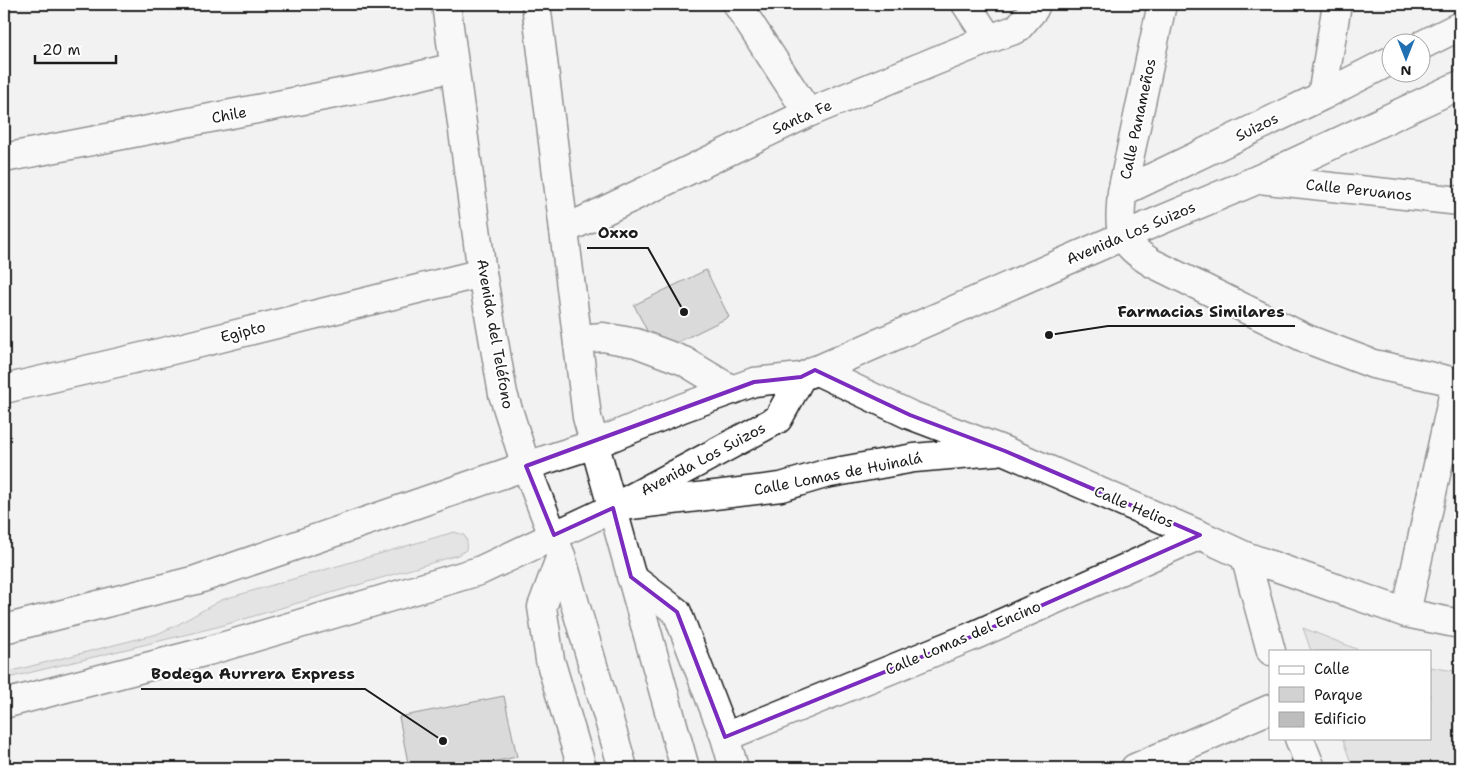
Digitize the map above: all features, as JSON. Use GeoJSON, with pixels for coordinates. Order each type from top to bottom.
{"type":"FeatureCollection","features":[{"type":"Feature","properties":{"kind":"street","name":"Avenida del Teléfono"},"geometry":{"type":"LineString","coordinates":[[446,4],[482,273],[503,394],[526,466],[557,546],[623,768]]}},
{"type":"Feature","properties":{"kind":"street"},"geometry":{"type":"LineString","coordinates":[[536,4],[587,417],[685,768]]}},
{"type":"Feature","properties":{"kind":"street"},"geometry":{"type":"LineString","coordinates":[[737,4],[808,113]]}},
{"type":"Feature","properties":{"kind":"street"},"geometry":{"type":"LineString","coordinates":[[966,4],[989,39]]}},
{"type":"Feature","properties":{"kind":"street","name":"Santa Fe"},"geometry":{"type":"LineString","coordinates":[[564,230],[808,113],[1018,29],[1036,4]]}},
{"type":"Feature","properties":{"kind":"street","name":"Calle Panameños"},"geometry":{"type":"LineString","coordinates":[[1122,236],[1120,218],[1122,192],[1162,4]]}},
{"type":"Feature","properties":{"kind":"street"},"geometry":{"type":"LineString","coordinates":[[1322,96],[1337,4]]}},
{"type":"Feature","properties":{"kind":"street"},"geometry":{"type":"LineString","coordinates":[[1432,40],[1460,26]]}},
{"type":"Feature","properties":{"kind":"street","name":"Suizos"},"geometry":{"type":"LineString","coordinates":[[1122,192],[1382,65]]}},
{"type":"Feature","properties":{"kind":"street","name":"Chile"},"geometry":{"type":"LineString","coordinates":[[4,158],[381,86],[454,68]]}},
{"type":"Feature","properties":{"kind":"street","name":"Avenida Los Suizos"},"geometry":{"type":"LineString","coordinates":[[4,629],[196,580],[561,454],[595,444],[682,408],[754,382],[808,374],[1122,236],[1258,179],[1460,85]]}},
{"type":"Feature","properties":{"kind":"street","name":"Calle Peruanos"},"geometry":{"type":"LineString","coordinates":[[1258,179],[1460,201]]}},
{"type":"Feature","properties":{"kind":"street"},"geometry":{"type":"LineString","coordinates":[[1122,236],[1134,251],[1152,263],[1307,339],[1373,364],[1458,382],[1406,613]]}},
{"type":"Feature","properties":{"kind":"street","name":"Egipto"},"geometry":{"type":"LineString","coordinates":[[4,389],[172,350],[482,273]]}},
{"type":"Feature","properties":{"kind":"street"},"geometry":{"type":"LineString","coordinates":[[578,339],[603,337],[636,343],[684,361],[732,390]]}},
{"type":"Feature","properties":{"kind":"street","name":"Avenida Los Suizos"},"geometry":{"type":"LineString","coordinates":[[4,704],[208,652],[557,546],[586,521],[778,419],[808,374]]}},
{"type":"Feature","properties":{"kind":"street","name":"Calle Helios"},"geometry":{"type":"LineString","coordinates":[[808,374],[910,415],[1005,450],[1245,556],[1406,613],[1460,624]]}},
{"type":"Feature","properties":{"kind":"street","name":"Calle Lomas de Huinalá"},"geometry":{"type":"LineString","coordinates":[[613,508],[781,487],[825,474],[914,458],[1005,450]]}},
{"type":"Feature","properties":{"kind":"street","name":"Calle Lomas del Encino"},"geometry":{"type":"LineString","coordinates":[[725,737],[974,636],[1200,535]]}},
{"type":"Feature","properties":{"kind":"street"},"geometry":{"type":"LineString","coordinates":[[557,546],[542,607],[550,660],[582,768]]}},
{"type":"Feature","properties":{"kind":"street"},"geometry":{"type":"LineString","coordinates":[[1245,556],[1271,650]]}},
{"type":"Feature","properties":{"kind":"street"},"geometry":{"type":"LineString","coordinates":[[631,577],[677,612],[725,737],[734,768]]}},
{"type":"Feature","properties":{"kind":"street"},"geometry":{"type":"LineString","coordinates":[[1135,768],[1269,709]]}},
{"type":"Feature","properties":{"kind":"street"},"geometry":{"type":"LineString","coordinates":[[1300,740],[1311,768]]}},
{"type":"Feature","properties":{"kind":"highlighted area"},"geometry":{"type":"Polygon","coordinates":[[[815,370],[910,415],[1005,451],[1200,535],[973,636],[725,737],[677,612],[631,577],[613,508],[554,535],[526,466],[754,382],[801,377],[815,370]]]}},
{"type":"Feature","properties":{"kind":"green space"},"geometry":{"type":"Polygon","coordinates":[[[454,532],[464,535],[467,541],[466,550],[458,555],[221,626],[4,679],[4,673],[157,634],[221,600],[454,532]]]}},
{"type":"Feature","properties":{"kind":"green space"},"geometry":{"type":"Polygon","coordinates":[[[1303,628],[1359,650],[1311,650],[1303,628]]]}},
{"type":"Feature","properties":{"kind":"green space"},"geometry":{"type":"Polygon","coordinates":[[[1432,667],[1460,672],[1460,768],[1353,768],[1343,740],[1432,740],[1432,667]]]}},
{"type":"Feature","properties":{"kind":"building"},"geometry":{"type":"Polygon","coordinates":[[[706,270],[729,317],[668,347],[651,339],[634,305],[706,270]]]}},
{"type":"Feature","properties":{"kind":"building"},"geometry":{"type":"Polygon","coordinates":[[[504,696],[517,757],[460,768],[409,768],[399,717],[504,696]]]}},
{"type":"Feature","properties":{"kind":"place","name":"Oxxo"},"geometry":{"type":"Point","coordinates":[684,312]}},
{"type":"Feature","properties":{"kind":"place","name":"Farmacias Similares"},"geometry":{"type":"Point","coordinates":[1049,335]}},
{"type":"Feature","properties":{"kind":"place","name":"Bodega Aurrera Express"},"geometry":{"type":"Point","coordinates":[443,741]}}]}
